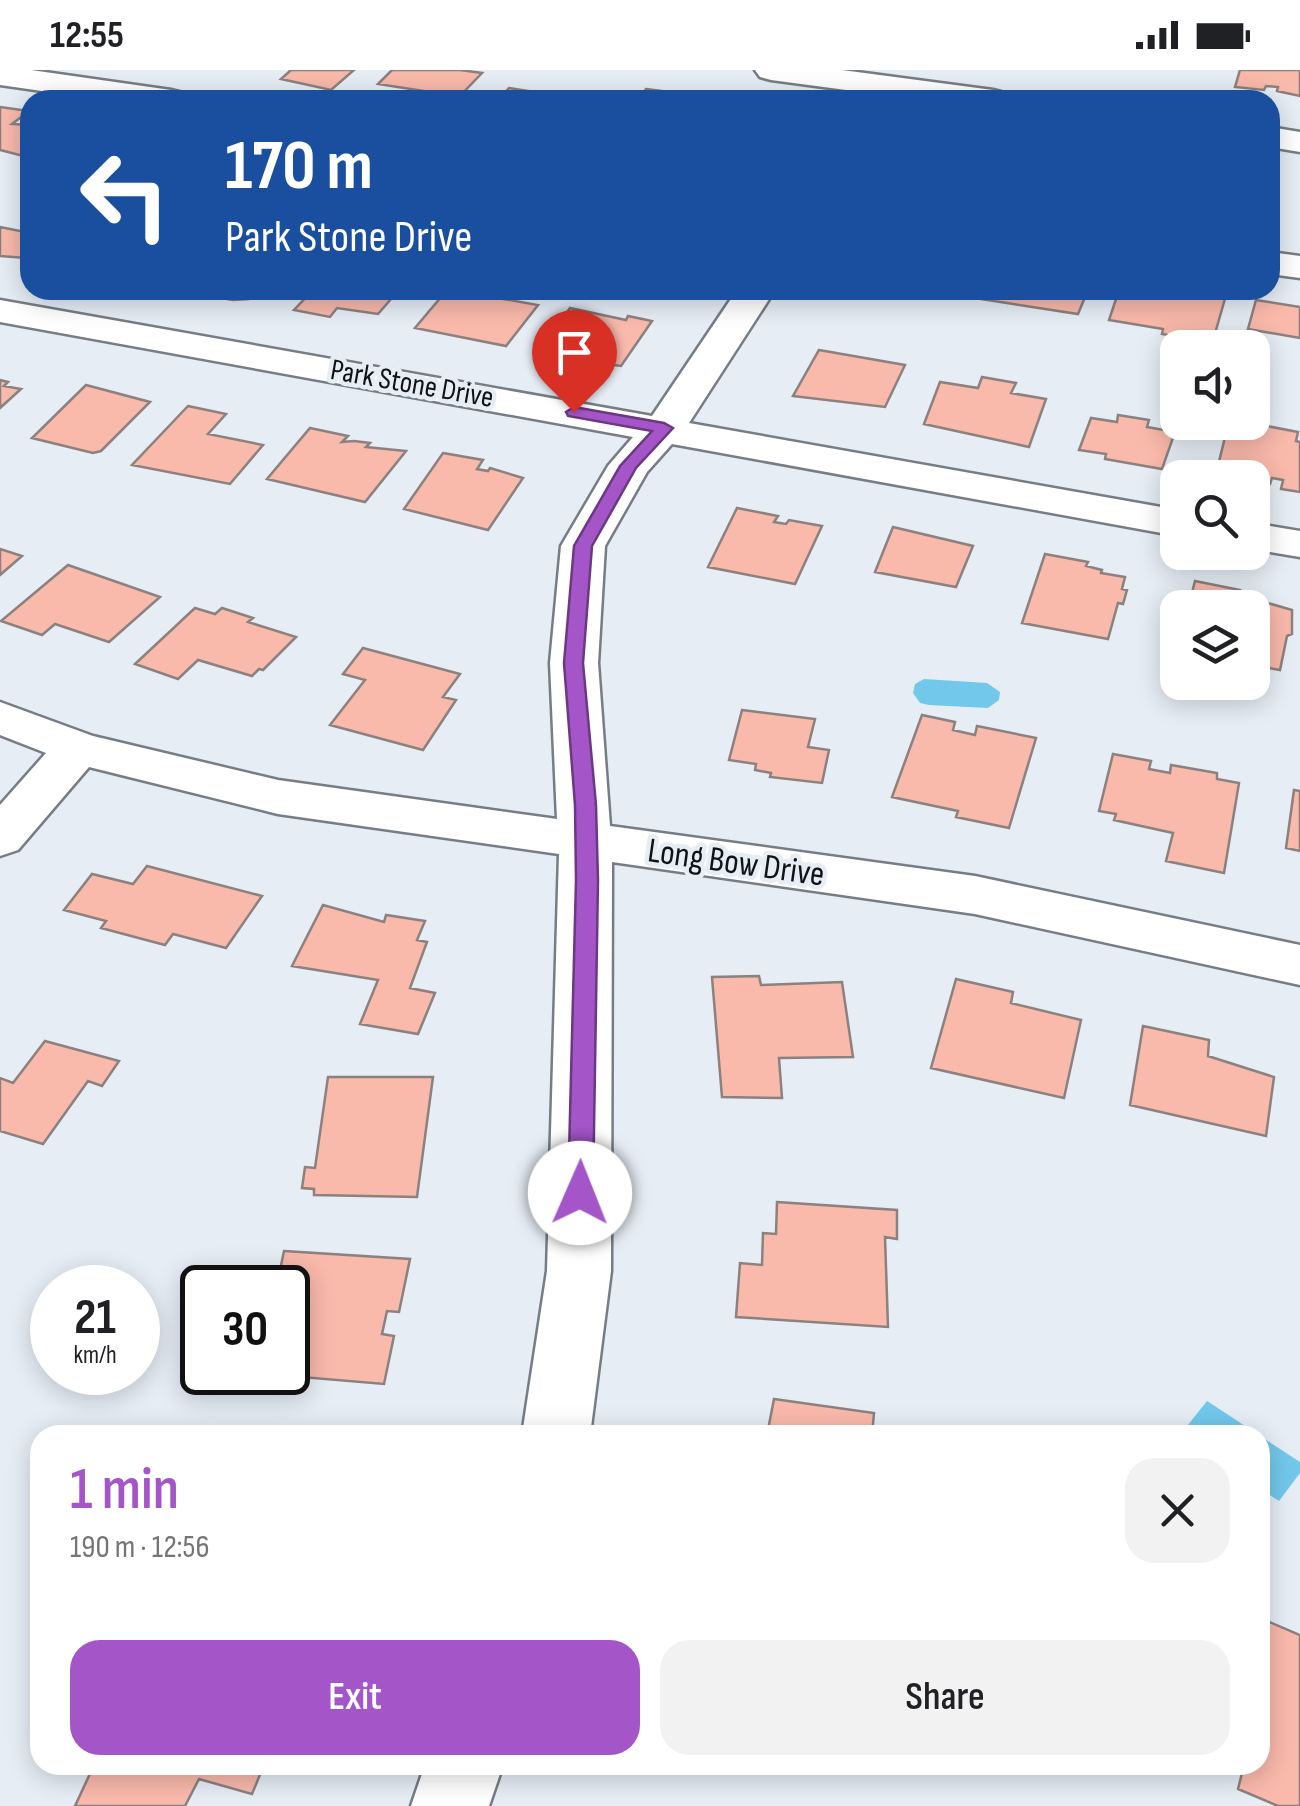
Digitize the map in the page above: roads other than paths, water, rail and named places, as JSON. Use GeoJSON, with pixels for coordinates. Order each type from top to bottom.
{"type":"FeatureCollection","features":[{"type":"Feature","properties":{"kind":"street"},"geometry":{"type":"LineString","coordinates":[[771,70],[873,90]]}},
{"type":"Feature","properties":{"kind":"street"},"geometry":{"type":"LineString","coordinates":[[0,75],[103,90]]}},
{"type":"Feature","properties":{"kind":"street"},"geometry":{"type":"LineString","coordinates":[[557,1425],[579,1271],[586,842],[574,663],[583,546],[629,466],[664,428],[749,300]]}},
{"type":"Feature","properties":{"kind":"street","name":"Park Stone Drive"},"geometry":{"type":"LineString","coordinates":[[0,311],[1160,520]]}},
{"type":"Feature","properties":{"kind":"street"},"geometry":{"type":"LineString","coordinates":[[1270,539],[1300,544]]}},
{"type":"Feature","properties":{"kind":"street","name":"Long Bow Drive"},"geometry":{"type":"LineString","coordinates":[[0,717],[78,748],[278,797],[975,894],[1300,965]]}},
{"type":"Feature","properties":{"kind":"street"},"geometry":{"type":"LineString","coordinates":[[0,838],[78,748]]}},
{"type":"Feature","properties":{"kind":"street"},"geometry":{"type":"LineString","coordinates":[[450,1806],[461,1775]]}},
{"type":"Feature","properties":{"kind":"water"},"geometry":{"type":"Polygon","coordinates":[[[924,679],[987,683],[1000,692],[999,700],[988,708],[920,703],[913,693],[915,684],[924,679]]]}},
{"type":"Feature","properties":{"kind":"water"},"geometry":{"type":"Polygon","coordinates":[[[1207,1401],[1244,1425],[1188,1425],[1207,1401]]]}},
{"type":"Feature","properties":{"kind":"water"},"geometry":{"type":"Polygon","coordinates":[[[1270,1442],[1300,1462],[1300,1473],[1279,1501],[1270,1495],[1270,1442]]]}}]}
